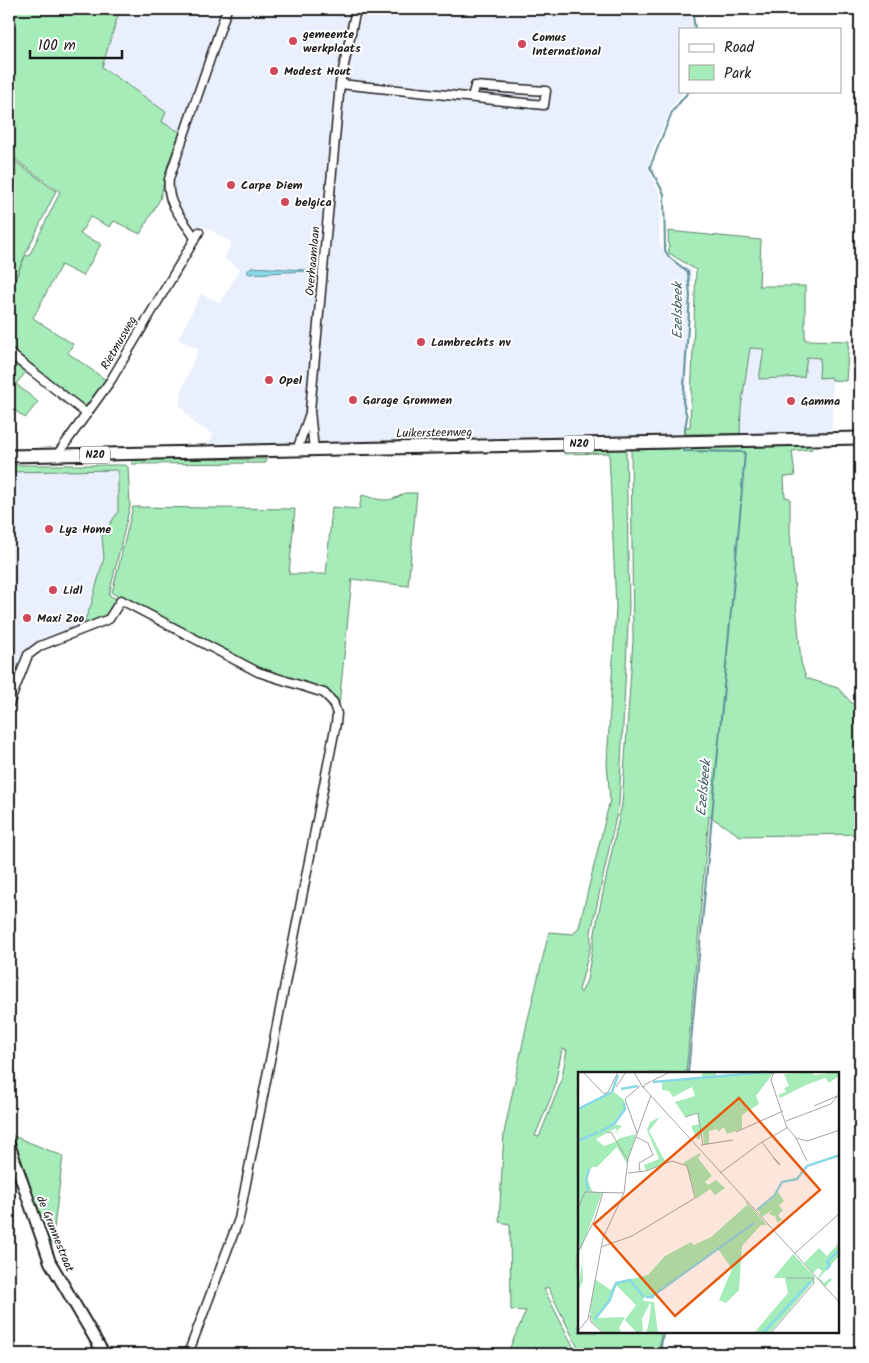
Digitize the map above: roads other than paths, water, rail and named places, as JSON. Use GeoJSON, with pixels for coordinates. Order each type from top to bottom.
{"type":"FeatureCollection","features":[{"type":"Feature","properties":{"kind":"main road","name":"Luikersteenweg"},"geometry":{"type":"LineString","coordinates":[[9,456],[860,438]]}},
{"type":"Feature","properties":{"kind":"street","name":"Rietmusweg"},"geometry":{"type":"LineString","coordinates":[[57,455],[111,380],[197,235],[170,201],[168,191],[170,177],[227,9]]}},
{"type":"Feature","properties":{"kind":"street","name":"Overhaamlaan"},"geometry":{"type":"LineString","coordinates":[[314,450],[310,411],[340,84],[356,9]]}},
{"type":"Feature","properties":{"kind":"street"},"geometry":{"type":"LineString","coordinates":[[340,84],[544,105],[546,91],[475,86],[472,97]]}},
{"type":"Feature","properties":{"kind":"street"},"geometry":{"type":"LineString","coordinates":[[9,353],[87,414]]}},
{"type":"Feature","properties":{"kind":"street","name":"Overhaamlaan"},"geometry":{"type":"LineString","coordinates":[[298,450],[310,411]]}},
{"type":"Feature","properties":{"kind":"street"},"geometry":{"type":"LineString","coordinates":[[9,704],[28,655],[40,646],[109,619],[121,600],[258,672],[324,693],[336,708],[337,714],[332,741],[239,1219],[229,1250],[188,1354]]}},
{"type":"Feature","properties":{"kind":"street","name":"de Grunnestraat"},"geometry":{"type":"LineString","coordinates":[[9,1144],[50,1262],[104,1354]]}},
{"type":"Feature","properties":{"kind":"water"},"geometry":{"type":"Polygon","coordinates":[[[251,267],[307,271],[249,274],[247,272],[251,267]]]}},
{"type":"Feature","properties":{"kind":"waterway","name":"Ezelsbeek"},"geometry":{"type":"LineString","coordinates":[[692,9],[695,28]]}},
{"type":"Feature","properties":{"kind":"waterway","name":"Ezelsbeek"},"geometry":{"type":"LineString","coordinates":[[684,435],[687,417],[683,402],[690,296],[688,272],[669,257],[665,250],[664,194],[650,167],[672,112],[688,92]]}},
{"type":"Feature","properties":{"kind":"waterway","name":"Ezelsbeek"},"geometry":{"type":"LineString","coordinates":[[683,449],[683,451],[745,452],[741,501]]}},
{"type":"Feature","properties":{"kind":"waterway","name":"Ezelsbeek"},"geometry":{"type":"LineString","coordinates":[[688,1072],[741,504]]}},
{"type":"Feature","properties":{"kind":"waterway","name":"Ezelsbeek"},"geometry":{"type":"LineString","coordinates":[[660,1354],[663,1333]]}},
{"type":"Feature","properties":{"kind":"place","name":"gemeente werkplaats"},"geometry":{"type":"Point","coordinates":[293,41]}},
{"type":"Feature","properties":{"kind":"place","name":"Comus International"},"geometry":{"type":"Point","coordinates":[522,44]}},
{"type":"Feature","properties":{"kind":"place","name":"Modest Hout"},"geometry":{"type":"Point","coordinates":[274,71]}},
{"type":"Feature","properties":{"kind":"place","name":"Carpe Diem"},"geometry":{"type":"Point","coordinates":[231,185]}},
{"type":"Feature","properties":{"kind":"place","name":"belgica"},"geometry":{"type":"Point","coordinates":[285,202]}},
{"type":"Feature","properties":{"kind":"place","name":"Lambrechts nv"},"geometry":{"type":"Point","coordinates":[421,342]}},
{"type":"Feature","properties":{"kind":"place","name":"Opel"},"geometry":{"type":"Point","coordinates":[269,380]}},
{"type":"Feature","properties":{"kind":"place","name":"Garage Grommen"},"geometry":{"type":"Point","coordinates":[353,400]}},
{"type":"Feature","properties":{"kind":"place","name":"Gamma"},"geometry":{"type":"Point","coordinates":[791,401]}},
{"type":"Feature","properties":{"kind":"place","name":"Lyz Home"},"geometry":{"type":"Point","coordinates":[49,529]}},
{"type":"Feature","properties":{"kind":"place","name":"Lidl"},"geometry":{"type":"Point","coordinates":[53,590]}},
{"type":"Feature","properties":{"kind":"place","name":"Maxi Zoo"},"geometry":{"type":"Point","coordinates":[27,618]}}]}
